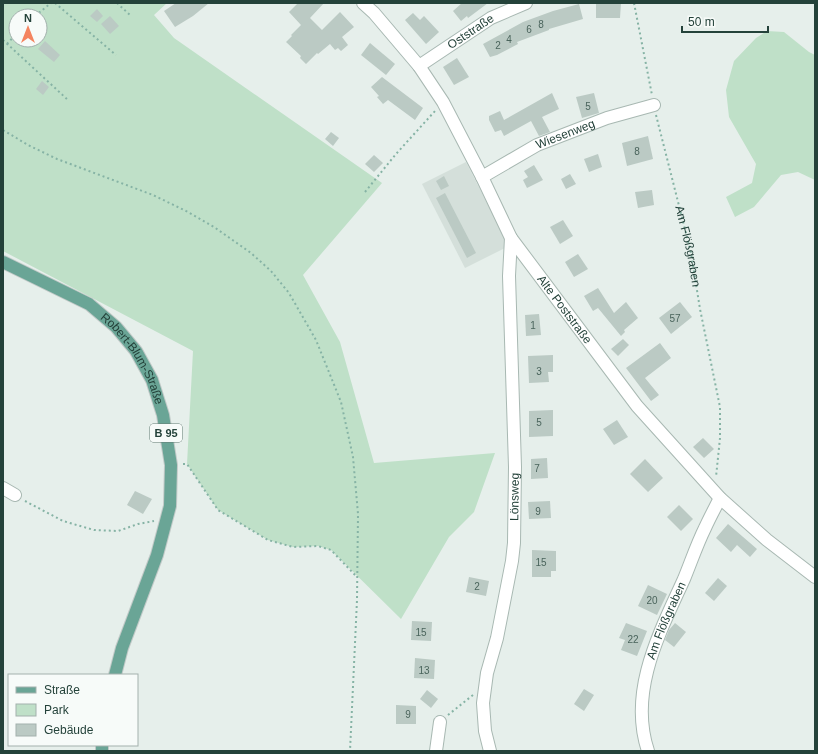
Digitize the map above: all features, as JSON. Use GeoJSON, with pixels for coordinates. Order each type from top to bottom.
{"type":"FeatureCollection","features":[{"type":"Feature","properties":{"kind":"main road","name":"Robert-Blum-Straße"},"geometry":{"type":"LineString","coordinates":[[3,262],[89,304],[116,326],[136,351],[152,380],[163,415],[172,465],[170,506],[157,555],[122,648],[115,674]]}},
{"type":"Feature","properties":{"kind":"street","name":"Alte Poststraße"},"geometry":{"type":"LineString","coordinates":[[363,3],[374,13],[419,66],[443,102],[482,177],[511,238],[637,406],[718,495],[767,540],[815,577]]}},
{"type":"Feature","properties":{"kind":"street","name":"Oststraße"},"geometry":{"type":"LineString","coordinates":[[419,66],[491,18],[526,3]]}},
{"type":"Feature","properties":{"kind":"street","name":"Wiesenweg"},"geometry":{"type":"LineString","coordinates":[[482,177],[537,145],[607,118],[654,105]]}},
{"type":"Feature","properties":{"kind":"street","name":"Lönsweg"},"geometry":{"type":"LineString","coordinates":[[490,751],[485,731],[483,703],[487,673],[498,638],[514,543],[515,467],[509,276],[511,238]]}},
{"type":"Feature","properties":{"kind":"street"},"geometry":{"type":"LineString","coordinates":[[3,488],[15,495]]}},
{"type":"Feature","properties":{"kind":"street","name":"Am Flößgraben"},"geometry":{"type":"LineString","coordinates":[[648,751],[642,725],[642,706],[646,674],[660,631],[718,495]]}},
{"type":"Feature","properties":{"kind":"street"},"geometry":{"type":"LineString","coordinates":[[436,751],[440,722]]}},
{"type":"Feature","properties":{"kind":"path"},"geometry":{"type":"LineString","coordinates":[[55,3],[116,55]]}},
{"type":"Feature","properties":{"kind":"path"},"geometry":{"type":"LineString","coordinates":[[117,3],[130,15]]}},
{"type":"Feature","properties":{"kind":"path","name":"Am Flößgraben"},"geometry":{"type":"LineString","coordinates":[[634,3],[654,105],[691,253],[700,309],[720,407],[720,438],[716,476],[718,495]]}},
{"type":"Feature","properties":{"kind":"path"},"geometry":{"type":"LineString","coordinates":[[3,40],[68,100]]}},
{"type":"Feature","properties":{"kind":"path"},"geometry":{"type":"LineString","coordinates":[[366,192],[396,154],[443,102]]}},
{"type":"Feature","properties":{"kind":"path"},"geometry":{"type":"LineString","coordinates":[[3,130],[28,145],[57,159],[153,195],[214,227],[251,253],[271,271],[288,293],[316,340],[341,402],[353,457],[358,514],[350,751]]}},
{"type":"Feature","properties":{"kind":"path"},"geometry":{"type":"LineString","coordinates":[[172,465],[186,464],[218,510],[268,540],[293,547],[318,546],[331,550],[357,577]]}},
{"type":"Feature","properties":{"kind":"path"},"geometry":{"type":"LineString","coordinates":[[15,495],[63,521],[94,530],[118,531],[152,520],[166,522]]}},
{"type":"Feature","properties":{"kind":"path"},"geometry":{"type":"LineString","coordinates":[[440,722],[486,684]]}},
{"type":"Feature","properties":{"kind":"shaded area"},"geometry":{"type":"Polygon","coordinates":[[[466,162],[509,246],[465,268],[422,184],[466,162]]]}},
{"type":"Feature","properties":{"kind":"green space"},"geometry":{"type":"Polygon","coordinates":[[[3,3],[167,3],[154,15],[174,38],[382,183],[303,275],[340,342],[374,463],[495,453],[474,512],[449,537],[401,619],[331,550],[318,546],[293,547],[268,540],[218,510],[187,464],[193,351],[3,251],[3,3]]]}},
{"type":"Feature","properties":{"kind":"green space"},"geometry":{"type":"Polygon","coordinates":[[[767,31],[784,32],[815,55],[815,180],[798,172],[781,175],[754,207],[735,217],[726,197],[752,183],[756,164],[729,117],[726,90],[734,61],[756,38],[767,31]]]}},
{"type":"Feature","properties":{"kind":"building"},"geometry":{"type":"Polygon","coordinates":[[[176,3],[209,3],[193,16],[175,27],[164,11],[176,3]]]}},
{"type":"Feature","properties":{"kind":"building"},"geometry":{"type":"Polygon","coordinates":[[[298,3],[324,3],[310,18],[322,30],[340,12],[354,27],[342,37],[348,45],[341,51],[338,48],[335,50],[330,44],[318,54],[317,53],[306,64],[300,58],[301,56],[286,42],[301,25],[289,12],[298,3]]]}},
{"type":"Feature","properties":{"kind":"building"},"geometry":{"type":"Polygon","coordinates":[[[462,3],[488,3],[468,18],[467,16],[461,21],[453,11],[462,3]]]}},
{"type":"Feature","properties":{"kind":"building"},"geometry":{"type":"Polygon","coordinates":[[[596,3],[621,3],[620,18],[596,18],[596,3]]]}},
{"type":"Feature","properties":{"kind":"building"},"geometry":{"type":"Polygon","coordinates":[[[579,4],[583,19],[549,29],[517,42],[518,44],[497,55],[490,57],[483,44],[523,22],[553,11],[579,4]]]}},
{"type":"Feature","properties":{"kind":"building"},"geometry":{"type":"Polygon","coordinates":[[[97,9],[103,16],[97,22],[90,16],[97,9]]]}},
{"type":"Feature","properties":{"kind":"building"},"geometry":{"type":"Polygon","coordinates":[[[413,13],[420,20],[424,16],[439,32],[426,44],[405,20],[413,13]]]}},
{"type":"Feature","properties":{"kind":"building"},"geometry":{"type":"Polygon","coordinates":[[[110,16],[119,26],[110,34],[101,24],[110,16]]]}},
{"type":"Feature","properties":{"kind":"building"},"geometry":{"type":"Polygon","coordinates":[[[370,43],[395,64],[386,75],[361,55],[370,43]]]}},
{"type":"Feature","properties":{"kind":"building"},"geometry":{"type":"Polygon","coordinates":[[[48,44],[60,55],[54,62],[38,49],[48,48],[48,44]]]}},
{"type":"Feature","properties":{"kind":"building"},"geometry":{"type":"Polygon","coordinates":[[[457,58],[469,77],[454,85],[443,67],[457,58]]]}},
{"type":"Feature","properties":{"kind":"building"},"geometry":{"type":"Polygon","coordinates":[[[382,77],[423,108],[415,120],[388,100],[383,104],[377,97],[379,96],[371,87],[382,77]]]}},
{"type":"Feature","properties":{"kind":"building"},"geometry":{"type":"Polygon","coordinates":[[[42,81],[49,87],[43,95],[36,89],[42,81]]]}},
{"type":"Feature","properties":{"kind":"building"},"geometry":{"type":"Polygon","coordinates":[[[552,93],[559,109],[542,117],[550,132],[539,136],[531,121],[504,136],[501,130],[495,132],[489,120],[489,116],[500,111],[504,120],[552,93]]]}},
{"type":"Feature","properties":{"kind":"building"},"geometry":{"type":"Polygon","coordinates":[[[594,93],[599,113],[582,118],[576,97],[594,93]]]}},
{"type":"Feature","properties":{"kind":"building"},"geometry":{"type":"Polygon","coordinates":[[[331,132],[339,138],[333,146],[325,139],[331,132]]]}},
{"type":"Feature","properties":{"kind":"building"},"geometry":{"type":"Polygon","coordinates":[[[648,136],[653,159],[627,166],[622,143],[648,136]]]}},
{"type":"Feature","properties":{"kind":"building"},"geometry":{"type":"Polygon","coordinates":[[[598,154],[602,167],[589,172],[584,159],[598,154]]]}},
{"type":"Feature","properties":{"kind":"building"},"geometry":{"type":"Polygon","coordinates":[[[374,155],[383,163],[374,172],[365,164],[374,155]]]}},
{"type":"Feature","properties":{"kind":"building"},"geometry":{"type":"Polygon","coordinates":[[[534,165],[543,180],[527,188],[523,180],[528,177],[524,171],[534,165]]]}},
{"type":"Feature","properties":{"kind":"building"},"geometry":{"type":"Polygon","coordinates":[[[570,174],[576,184],[566,189],[561,179],[570,174]]]}},
{"type":"Feature","properties":{"kind":"building"},"geometry":{"type":"Polygon","coordinates":[[[444,176],[449,186],[441,190],[436,181],[444,176]]]}},
{"type":"Feature","properties":{"kind":"building"},"geometry":{"type":"Polygon","coordinates":[[[652,190],[654,205],[638,208],[635,192],[652,190]]]}},
{"type":"Feature","properties":{"kind":"building"},"geometry":{"type":"Polygon","coordinates":[[[445,193],[476,253],[467,258],[436,198],[445,193]]]}},
{"type":"Feature","properties":{"kind":"building"},"geometry":{"type":"Polygon","coordinates":[[[563,220],[573,236],[560,244],[550,227],[563,220]]]}},
{"type":"Feature","properties":{"kind":"building"},"geometry":{"type":"Polygon","coordinates":[[[578,254],[588,269],[574,277],[565,262],[578,254]]]}},
{"type":"Feature","properties":{"kind":"building"},"geometry":{"type":"Polygon","coordinates":[[[598,288],[614,313],[626,302],[638,318],[624,330],[625,332],[621,336],[598,308],[593,311],[584,296],[598,288]]]}},
{"type":"Feature","properties":{"kind":"building"},"geometry":{"type":"Polygon","coordinates":[[[680,302],[692,317],[671,334],[659,318],[680,302]]]}},
{"type":"Feature","properties":{"kind":"building"},"geometry":{"type":"Polygon","coordinates":[[[539,314],[541,335],[526,336],[525,315],[539,314]]]}},
{"type":"Feature","properties":{"kind":"building"},"geometry":{"type":"Polygon","coordinates":[[[623,339],[629,345],[618,356],[611,349],[623,339]]]}},
{"type":"Feature","properties":{"kind":"building"},"geometry":{"type":"Polygon","coordinates":[[[660,343],[671,358],[645,378],[659,395],[651,401],[626,368],[660,343]]]}},
{"type":"Feature","properties":{"kind":"building"},"geometry":{"type":"Polygon","coordinates":[[[553,355],[553,372],[548,372],[549,382],[529,383],[528,356],[553,355]]]}},
{"type":"Feature","properties":{"kind":"building"},"geometry":{"type":"Polygon","coordinates":[[[553,410],[553,436],[529,437],[529,411],[553,410]]]}},
{"type":"Feature","properties":{"kind":"building"},"geometry":{"type":"Polygon","coordinates":[[[617,420],[628,437],[614,445],[603,429],[617,420]]]}},
{"type":"Feature","properties":{"kind":"building"},"geometry":{"type":"Polygon","coordinates":[[[703,438],[714,449],[704,458],[693,447],[703,438]]]}},
{"type":"Feature","properties":{"kind":"building"},"geometry":{"type":"Polygon","coordinates":[[[547,458],[548,478],[531,479],[531,459],[547,458]]]}},
{"type":"Feature","properties":{"kind":"building"},"geometry":{"type":"Polygon","coordinates":[[[645,459],[663,478],[648,492],[630,474],[645,459]]]}},
{"type":"Feature","properties":{"kind":"building"},"geometry":{"type":"Polygon","coordinates":[[[135,491],[152,499],[143,514],[127,505],[135,491]]]}},
{"type":"Feature","properties":{"kind":"building"},"geometry":{"type":"Polygon","coordinates":[[[550,501],[551,518],[529,519],[528,502],[550,501]]]}},
{"type":"Feature","properties":{"kind":"building"},"geometry":{"type":"Polygon","coordinates":[[[679,505],[693,519],[681,531],[667,517],[679,505]]]}},
{"type":"Feature","properties":{"kind":"building"},"geometry":{"type":"Polygon","coordinates":[[[728,524],[757,549],[750,557],[737,545],[731,552],[716,538],[728,524]]]}},
{"type":"Feature","properties":{"kind":"building"},"geometry":{"type":"Polygon","coordinates":[[[532,550],[556,551],[556,571],[551,571],[551,577],[532,577],[532,550]]]}},
{"type":"Feature","properties":{"kind":"building"},"geometry":{"type":"Polygon","coordinates":[[[469,577],[489,581],[486,596],[466,592],[469,577]]]}},
{"type":"Feature","properties":{"kind":"building"},"geometry":{"type":"Polygon","coordinates":[[[718,578],[727,586],[714,601],[705,593],[718,578]]]}},
{"type":"Feature","properties":{"kind":"building"},"geometry":{"type":"Polygon","coordinates":[[[648,585],[667,594],[657,615],[638,606],[648,585]]]}},
{"type":"Feature","properties":{"kind":"building"},"geometry":{"type":"Polygon","coordinates":[[[412,621],[432,622],[431,641],[411,640],[412,621]]]}},
{"type":"Feature","properties":{"kind":"building"},"geometry":{"type":"Polygon","coordinates":[[[626,623],[647,631],[637,656],[621,650],[625,640],[619,638],[626,623]]]}},
{"type":"Feature","properties":{"kind":"building"},"geometry":{"type":"Polygon","coordinates":[[[675,623],[686,632],[674,647],[665,640],[669,630],[675,623]]]}},
{"type":"Feature","properties":{"kind":"building"},"geometry":{"type":"Polygon","coordinates":[[[415,658],[435,660],[434,679],[414,678],[415,658]]]}},
{"type":"Feature","properties":{"kind":"building"},"geometry":{"type":"Polygon","coordinates":[[[584,689],[594,695],[584,711],[574,704],[584,689]]]}},
{"type":"Feature","properties":{"kind":"building"},"geometry":{"type":"Polygon","coordinates":[[[427,690],[438,699],[431,708],[420,699],[427,690]]]}},
{"type":"Feature","properties":{"kind":"building"},"geometry":{"type":"Polygon","coordinates":[[[396,705],[416,706],[416,724],[396,724],[396,705]]]}}]}
